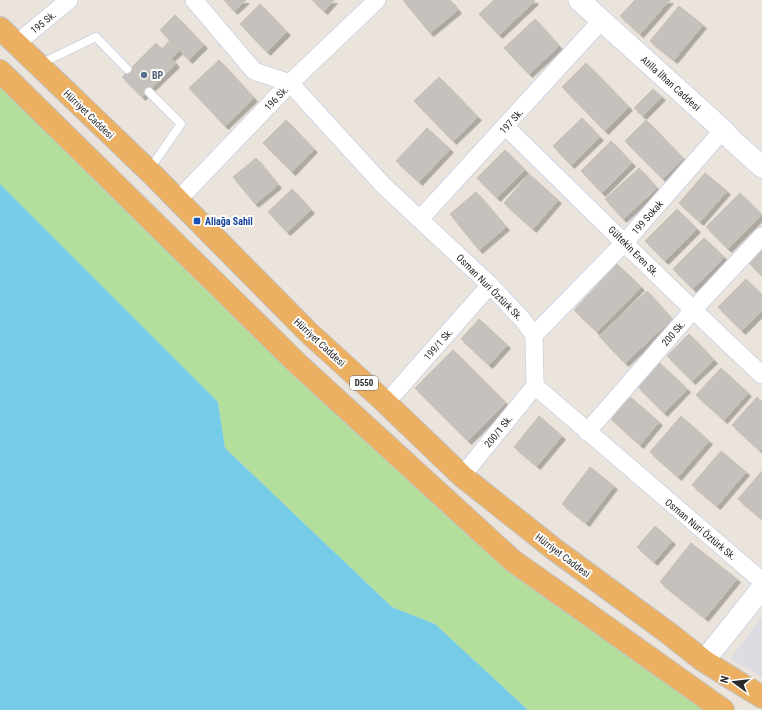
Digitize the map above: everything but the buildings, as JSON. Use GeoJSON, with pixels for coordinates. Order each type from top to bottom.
{"type":"FeatureCollection","features":[{"type":"Feature","properties":{"kind":"highway","name":"Hürriyet Caddesi"},"geometry":{"type":"LineString","coordinates":[[0,28],[149,171],[308,332],[386,403],[462,476],[554,549],[704,660],[762,697]]}},
{"type":"Feature","properties":{"kind":"highway"},"geometry":{"type":"LineString","coordinates":[[0,71],[299,365],[512,560],[723,710]]}},
{"type":"Feature","properties":{"kind":"street","name":"195 Sk."},"geometry":{"type":"LineString","coordinates":[[16,44],[70,0]]}},
{"type":"Feature","properties":{"kind":"street","name":"Osman Nuri Öztürk Sk."},"geometry":{"type":"LineString","coordinates":[[194,0],[254,71],[290,83],[383,185],[490,285],[522,319],[534,335]]}},
{"type":"Feature","properties":{"kind":"street","name":"196 Sk."},"geometry":{"type":"LineString","coordinates":[[178,200],[290,83],[377,0]]}},
{"type":"Feature","properties":{"kind":"street","name":"Atilla İlhan Caddesi"},"geometry":{"type":"LineString","coordinates":[[579,0],[762,167]]}},
{"type":"Feature","properties":{"kind":"street","name":"197 Sk."},"geometry":{"type":"LineString","coordinates":[[420,219],[506,127],[601,21]]}},
{"type":"Feature","properties":{"kind":"street","name":"Gültekin Eren Sk."},"geometry":{"type":"LineString","coordinates":[[506,127],[693,310],[762,375]]}},
{"type":"Feature","properties":{"kind":"street","name":"199 Sokak"},"geometry":{"type":"LineString","coordinates":[[534,335],[625,242],[723,130]]}},
{"type":"Feature","properties":{"kind":"street","name":"200 Sk."},"geometry":{"type":"LineString","coordinates":[[587,432],[693,310],[762,236]]}},
{"type":"Feature","properties":{"kind":"street","name":"199/1 Sk."},"geometry":{"type":"LineString","coordinates":[[386,403],[490,285]]}},
{"type":"Feature","properties":{"kind":"street"},"geometry":{"type":"LineString","coordinates":[[534,335],[535,386]]}},
{"type":"Feature","properties":{"kind":"street","name":"Osman Nuri Öztürk Sk."},"geometry":{"type":"LineString","coordinates":[[535,386],[762,582]]}},
{"type":"Feature","properties":{"kind":"street","name":"200/1 Sk."},"geometry":{"type":"LineString","coordinates":[[462,476],[535,386]]}},
{"type":"Feature","properties":{"kind":"street"},"geometry":{"type":"LineString","coordinates":[[704,660],[762,588]]}},
{"type":"Feature","properties":{"kind":"lane"},"geometry":{"type":"LineString","coordinates":[[38,65],[96,37],[127,69]]}},
{"type":"Feature","properties":{"kind":"lane"},"geometry":{"type":"LineString","coordinates":[[149,92],[181,124],[149,171]]}},
{"type":"Feature","properties":{"kind":"shaded area"},"geometry":{"type":"Polygon","coordinates":[[[762,617],[762,677],[730,659],[762,617]]]}},
{"type":"Feature","properties":{"kind":"green space"},"geometry":{"type":"Polygon","coordinates":[[[0,71],[512,560],[723,710],[528,710],[435,624],[392,607],[225,448],[218,402],[0,184],[0,71]]]}},
{"type":"Feature","properties":{"kind":"water"},"geometry":{"type":"Polygon","coordinates":[[[0,184],[218,402],[225,448],[392,607],[435,624],[528,710],[0,710],[0,184]]]}},
{"type":"Feature","properties":{"kind":"place","name":"BP"},"geometry":{"type":"Point","coordinates":[144,75]}},
{"type":"Feature","properties":{"kind":"place","name":"Aliağa Sahil"},"geometry":{"type":"Point","coordinates":[197,221]}}]}
